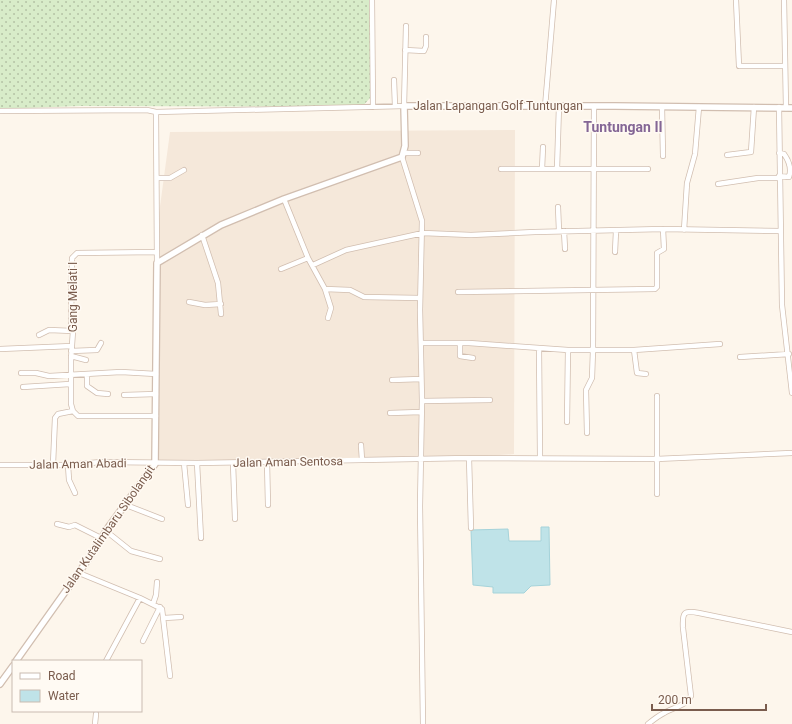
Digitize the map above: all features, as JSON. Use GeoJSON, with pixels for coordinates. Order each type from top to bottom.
{"type":"FeatureCollection","features":[{"type":"Feature","properties":{"kind":"street"},"geometry":{"type":"LineString","coordinates":[[372,0],[373,107]]}},
{"type":"Feature","properties":{"kind":"street"},"geometry":{"type":"LineString","coordinates":[[544,107],[554,0]]}},
{"type":"Feature","properties":{"kind":"street"},"geometry":{"type":"LineString","coordinates":[[736,0],[739,66],[784,66]]}},
{"type":"Feature","properties":{"kind":"street"},"geometry":{"type":"LineString","coordinates":[[784,0],[784,66],[789,108]]}},
{"type":"Feature","properties":{"kind":"street"},"geometry":{"type":"LineString","coordinates":[[0,111],[147,110],[156,112],[404,106],[406,26]]}},
{"type":"Feature","properties":{"kind":"street"},"geometry":{"type":"LineString","coordinates":[[406,50],[424,51],[426,46],[426,37]]}},
{"type":"Feature","properties":{"kind":"street"},"geometry":{"type":"LineString","coordinates":[[394,80],[395,106]]}},
{"type":"Feature","properties":{"kind":"street","name":"Jalan Lapangan Golf Tuntungan"},"geometry":{"type":"LineString","coordinates":[[403,155],[404,106],[789,108]]}},
{"type":"Feature","properties":{"kind":"street"},"geometry":{"type":"LineString","coordinates":[[557,169],[559,106]]}},
{"type":"Feature","properties":{"kind":"street"},"geometry":{"type":"LineString","coordinates":[[587,433],[586,390],[592,378],[593,350],[593,231],[595,169],[594,106]]}},
{"type":"Feature","properties":{"kind":"street"},"geometry":{"type":"LineString","coordinates":[[662,107],[663,156]]}},
{"type":"Feature","properties":{"kind":"street"},"geometry":{"type":"LineString","coordinates":[[684,230],[687,183],[695,154],[699,107]]}},
{"type":"Feature","properties":{"kind":"street"},"geometry":{"type":"LineString","coordinates":[[727,155],[751,152],[754,107]]}},
{"type":"Feature","properties":{"kind":"street"},"geometry":{"type":"LineString","coordinates":[[779,107],[782,305],[789,354],[792,393]]}},
{"type":"Feature","properties":{"kind":"street"},"geometry":{"type":"LineString","coordinates":[[156,112],[157,263]]}},
{"type":"Feature","properties":{"kind":"street"},"geometry":{"type":"LineString","coordinates":[[542,147],[542,169]]}},
{"type":"Feature","properties":{"kind":"street"},"geometry":{"type":"LineString","coordinates":[[157,263],[221,225],[284,198],[403,155],[418,153]]}},
{"type":"Feature","properties":{"kind":"street"},"geometry":{"type":"LineString","coordinates":[[718,184],[758,178],[789,177],[789,163],[784,154],[779,153]]}},
{"type":"Feature","properties":{"kind":"street"},"geometry":{"type":"LineString","coordinates":[[403,155],[422,219],[423,233],[420,298],[422,401],[420,542],[424,668],[423,724]]}},
{"type":"Feature","properties":{"kind":"street"},"geometry":{"type":"LineString","coordinates":[[502,169],[648,169]]}},
{"type":"Feature","properties":{"kind":"street"},"geometry":{"type":"LineString","coordinates":[[157,178],[170,178],[184,170]]}},
{"type":"Feature","properties":{"kind":"street"},"geometry":{"type":"LineString","coordinates":[[284,198],[308,258],[313,265],[331,308],[328,318]]}},
{"type":"Feature","properties":{"kind":"street"},"geometry":{"type":"LineString","coordinates":[[558,207],[565,250]]}},
{"type":"Feature","properties":{"kind":"street"},"geometry":{"type":"LineString","coordinates":[[458,292],[656,288],[656,254],[657,252],[663,252],[664,250],[664,229]]}},
{"type":"Feature","properties":{"kind":"street"},"geometry":{"type":"LineString","coordinates":[[313,265],[346,250],[423,233],[472,235],[561,231],[664,229],[780,231]]}},
{"type":"Feature","properties":{"kind":"street"},"geometry":{"type":"LineString","coordinates":[[615,252],[616,231]]}},
{"type":"Feature","properties":{"kind":"street"},"geometry":{"type":"LineString","coordinates":[[202,235],[218,283],[221,314]]}},
{"type":"Feature","properties":{"kind":"street","name":"Gang Melati I"},"geometry":{"type":"LineString","coordinates":[[73,411],[70,384],[73,331],[71,325],[72,258],[77,253],[157,252]]}},
{"type":"Feature","properties":{"kind":"street"},"geometry":{"type":"LineString","coordinates":[[281,269],[308,258]]}},
{"type":"Feature","properties":{"kind":"street","name":"Jalan Kutalimbaru Sibolangit"},"geometry":{"type":"LineString","coordinates":[[17,660],[79,573],[101,538],[155,464],[157,263]]}},
{"type":"Feature","properties":{"kind":"street"},"geometry":{"type":"LineString","coordinates":[[324,289],[350,290],[364,296],[420,298]]}},
{"type":"Feature","properties":{"kind":"street"},"geometry":{"type":"LineString","coordinates":[[189,302],[205,305],[221,304]]}},
{"type":"Feature","properties":{"kind":"street"},"geometry":{"type":"LineString","coordinates":[[39,335],[49,330],[73,331]]}},
{"type":"Feature","properties":{"kind":"street"},"geometry":{"type":"LineString","coordinates":[[421,343],[460,342],[568,350],[634,350],[720,344]]}},
{"type":"Feature","properties":{"kind":"street"},"geometry":{"type":"LineString","coordinates":[[460,342],[460,356],[473,358]]}},
{"type":"Feature","properties":{"kind":"street"},"geometry":{"type":"LineString","coordinates":[[0,349],[71,351],[97,350],[101,343]]}},
{"type":"Feature","properties":{"kind":"street"},"geometry":{"type":"LineString","coordinates":[[538,348],[540,457]]}},
{"type":"Feature","properties":{"kind":"street"},"geometry":{"type":"LineString","coordinates":[[567,422],[568,350]]}},
{"type":"Feature","properties":{"kind":"street"},"geometry":{"type":"LineString","coordinates":[[634,350],[637,373],[646,374]]}},
{"type":"Feature","properties":{"kind":"street"},"geometry":{"type":"LineString","coordinates":[[71,351],[86,360]]}},
{"type":"Feature","properties":{"kind":"street"},"geometry":{"type":"LineString","coordinates":[[740,357],[789,354]]}},
{"type":"Feature","properties":{"kind":"street"},"geometry":{"type":"LineString","coordinates":[[22,373],[36,373],[49,376],[121,372],[156,374]]}},
{"type":"Feature","properties":{"kind":"street"},"geometry":{"type":"LineString","coordinates":[[87,374],[87,386],[97,393],[108,394]]}},
{"type":"Feature","properties":{"kind":"street"},"geometry":{"type":"LineString","coordinates":[[392,380],[421,379]]}},
{"type":"Feature","properties":{"kind":"street"},"geometry":{"type":"LineString","coordinates":[[23,387],[70,384]]}},
{"type":"Feature","properties":{"kind":"street"},"geometry":{"type":"LineString","coordinates":[[124,395],[156,394]]}},
{"type":"Feature","properties":{"kind":"street"},"geometry":{"type":"LineString","coordinates":[[657,396],[657,494]]}},
{"type":"Feature","properties":{"kind":"street"},"geometry":{"type":"LineString","coordinates":[[422,401],[490,400]]}},
{"type":"Feature","properties":{"kind":"street"},"geometry":{"type":"LineString","coordinates":[[53,464],[56,415],[73,411],[83,417],[156,416]]}},
{"type":"Feature","properties":{"kind":"street"},"geometry":{"type":"LineString","coordinates":[[390,413],[421,412]]}},
{"type":"Feature","properties":{"kind":"street"},"geometry":{"type":"LineString","coordinates":[[361,445],[362,460]]}},
{"type":"Feature","properties":{"kind":"street","name":"Jalan Aman Sentosa"},"geometry":{"type":"LineString","coordinates":[[155,464],[540,457],[656,458],[792,453]]}},
{"type":"Feature","properties":{"kind":"street"},"geometry":{"type":"LineString","coordinates":[[468,458],[471,528]]}},
{"type":"Feature","properties":{"kind":"street","name":"Jalan Aman Abadi"},"geometry":{"type":"LineString","coordinates":[[0,465],[68,465],[101,462],[155,464]]}},
{"type":"Feature","properties":{"kind":"street"},"geometry":{"type":"LineString","coordinates":[[267,462],[268,505]]}},
{"type":"Feature","properties":{"kind":"street"},"geometry":{"type":"LineString","coordinates":[[184,463],[188,505]]}},
{"type":"Feature","properties":{"kind":"street"},"geometry":{"type":"LineString","coordinates":[[233,463],[235,520]]}},
{"type":"Feature","properties":{"kind":"street"},"geometry":{"type":"LineString","coordinates":[[196,464],[201,538]]}},
{"type":"Feature","properties":{"kind":"street"},"geometry":{"type":"LineString","coordinates":[[68,465],[69,480],[75,493]]}},
{"type":"Feature","properties":{"kind":"street"},"geometry":{"type":"LineString","coordinates":[[126,505],[162,519]]}},
{"type":"Feature","properties":{"kind":"street"},"geometry":{"type":"LineString","coordinates":[[57,524],[69,526],[75,525],[101,538]]}},
{"type":"Feature","properties":{"kind":"street"},"geometry":{"type":"LineString","coordinates":[[106,531],[131,551],[160,559]]}},
{"type":"Feature","properties":{"kind":"street"},"geometry":{"type":"LineString","coordinates":[[79,573],[160,607],[164,612],[170,676]]}},
{"type":"Feature","properties":{"kind":"street"},"geometry":{"type":"LineString","coordinates":[[152,604],[156,595],[157,582]]}},
{"type":"Feature","properties":{"kind":"street"},"geometry":{"type":"LineString","coordinates":[[107,660],[140,598]]}},
{"type":"Feature","properties":{"kind":"street"},"geometry":{"type":"LineString","coordinates":[[143,640],[160,607]]}},
{"type":"Feature","properties":{"kind":"street"},"geometry":{"type":"LineString","coordinates":[[648,724],[664,713],[679,706],[691,696],[682,618],[685,613],[689,611],[792,632]]}},
{"type":"Feature","properties":{"kind":"street"},"geometry":{"type":"LineString","coordinates":[[154,619],[181,617]]}},
{"type":"Feature","properties":{"kind":"street"},"geometry":{"type":"LineString","coordinates":[[0,684],[12,667]]}},
{"type":"Feature","properties":{"kind":"street"},"geometry":{"type":"LineString","coordinates":[[95,724],[96,714]]}},
{"type":"Feature","properties":{"kind":"shaded area"},"geometry":{"type":"Polygon","coordinates":[[[515,130],[514,454],[426,460],[158,463],[159,214],[170,132],[515,130]]]}},
{"type":"Feature","properties":{"kind":"green space"},"geometry":{"type":"Polygon","coordinates":[[[0,0],[370,0],[372,91],[370,98],[362,107],[80,106],[0,109],[0,0]]]}},
{"type":"Feature","properties":{"kind":"water"},"geometry":{"type":"Polygon","coordinates":[[[541,527],[549,527],[550,585],[531,586],[524,593],[493,593],[493,587],[473,585],[471,530],[508,529],[509,541],[541,541],[541,527]]]}},
{"type":"Feature","properties":{"kind":"district","name":"Tuntungan II"},"geometry":{"type":"Point","coordinates":[623,127]}}]}
